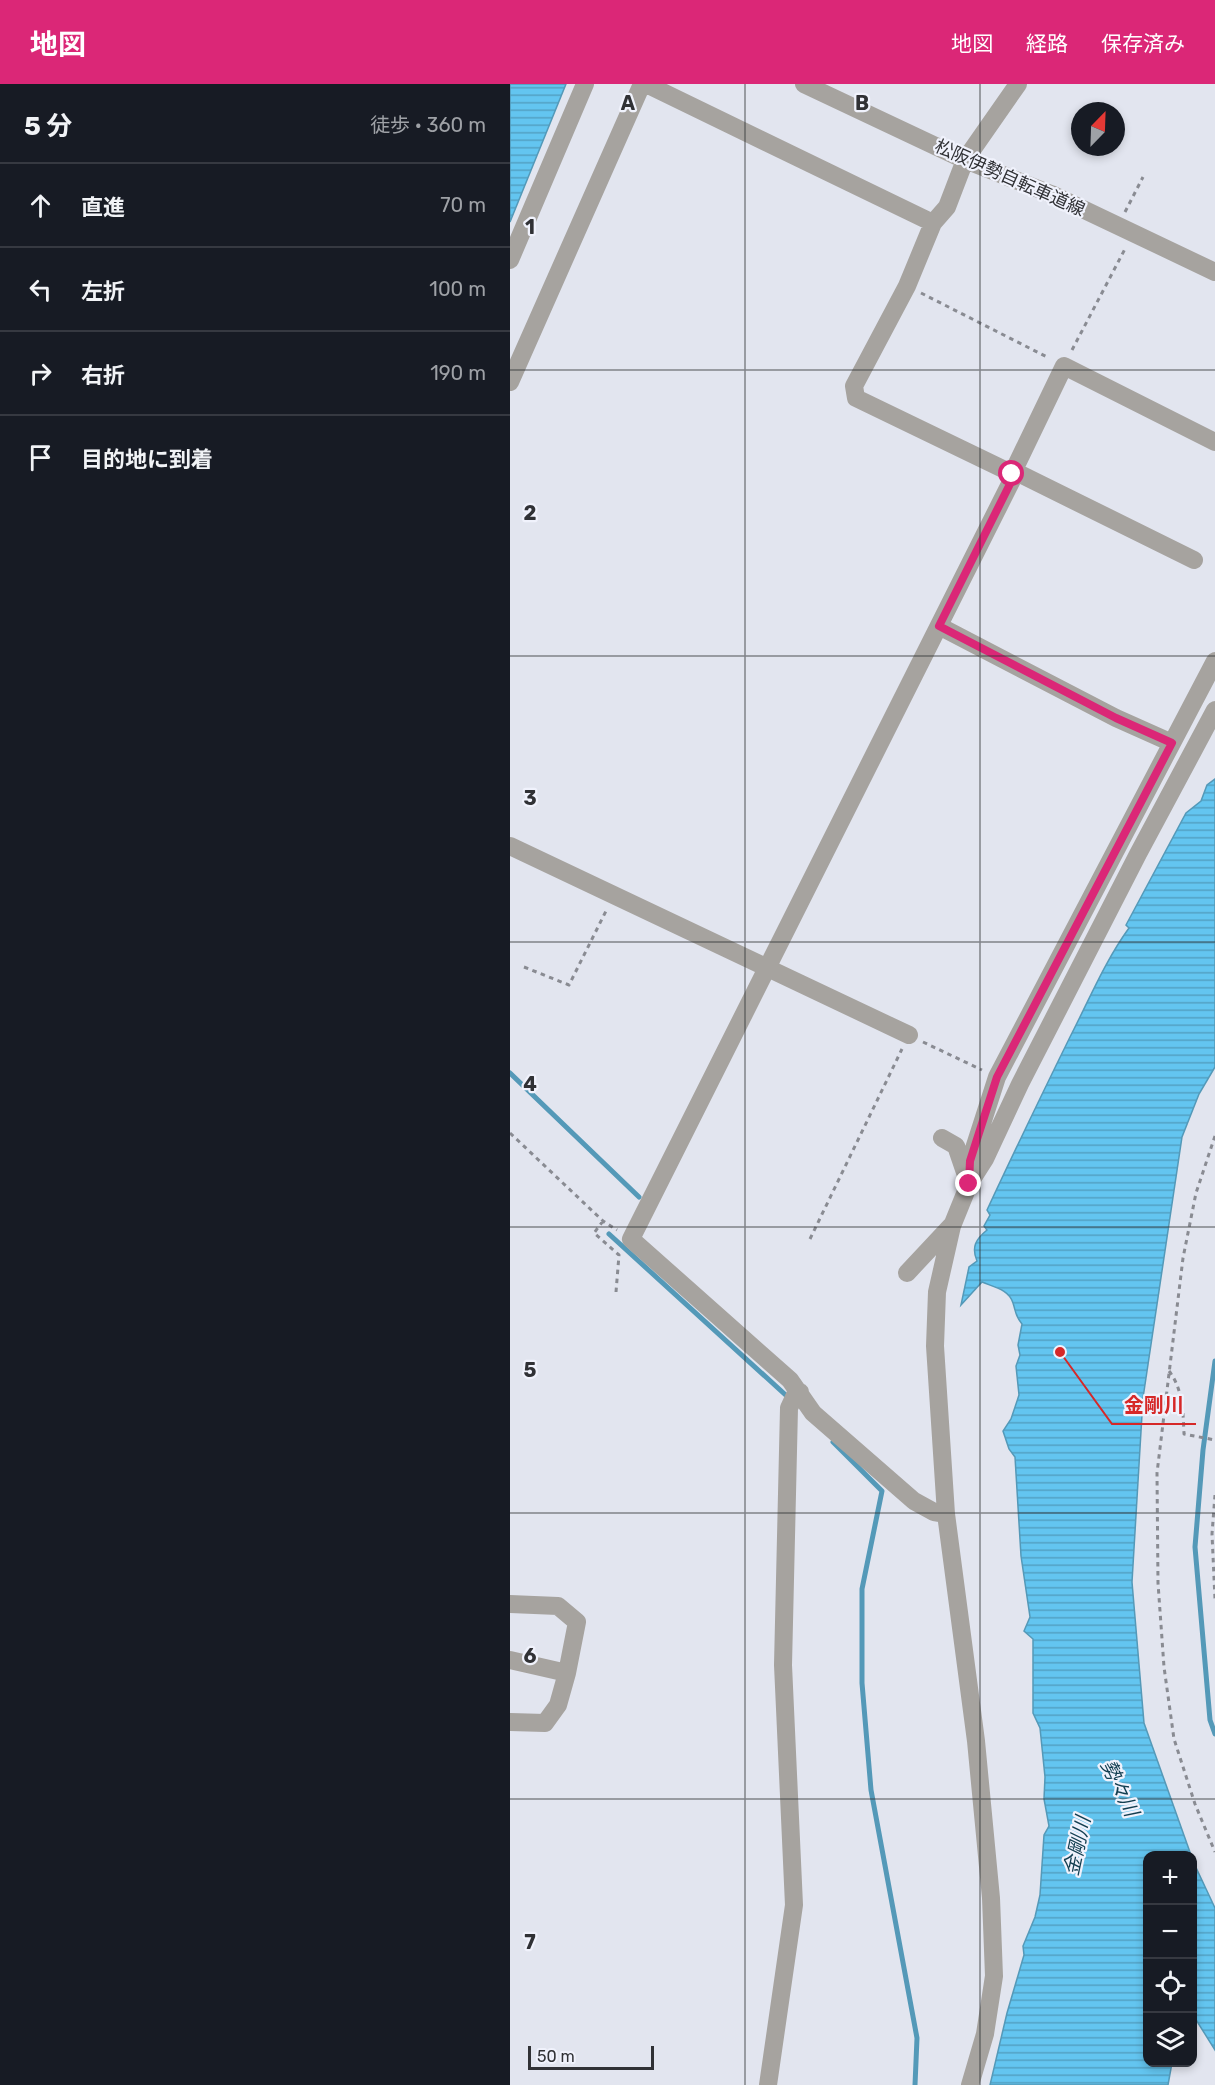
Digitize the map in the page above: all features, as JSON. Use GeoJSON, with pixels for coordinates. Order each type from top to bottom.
{"type":"FeatureCollection","features":[{"type":"Feature","properties":{"kind":"street"},"geometry":{"type":"LineString","coordinates":[[510,260],[585,84]]}},
{"type":"Feature","properties":{"kind":"street"},"geometry":{"type":"LineString","coordinates":[[510,382],[642,84]]}},
{"type":"Feature","properties":{"kind":"street"},"geometry":{"type":"LineString","coordinates":[[646,84],[933,224]]}},
{"type":"Feature","properties":{"kind":"street","name":"松阪伊勢自転車道線"},"geometry":{"type":"LineString","coordinates":[[804,84],[965,160],[1051,194],[1215,272]]}},
{"type":"Feature","properties":{"kind":"street"},"geometry":{"type":"LineString","coordinates":[[1018,84],[965,160],[947,207],[933,224],[906,286],[854,386],[856,398],[1012,474],[1020,474],[1194,560]]}},
{"type":"Feature","properties":{"kind":"street"},"geometry":{"type":"LineString","coordinates":[[768,2085],[794,1905],[783,1665],[795,1398],[790,1380],[631,1239],[1012,480],[1012,474],[1064,366],[1215,442]]}},
{"type":"Feature","properties":{"kind":"street"},"geometry":{"type":"LineString","coordinates":[[939,626],[1116,718],[1172,743]]}},
{"type":"Feature","properties":{"kind":"street"},"geometry":{"type":"LineString","coordinates":[[969,1184],[970,1161],[997,1077],[1215,661]]}},
{"type":"Feature","properties":{"kind":"street"},"geometry":{"type":"LineString","coordinates":[[970,2085],[985,2034],[994,1976],[991,1898],[976,1741],[946,1514],[935,1346],[937,1292],[952,1226],[969,1184],[985,1158],[1068,990],[1215,710]]}},
{"type":"Feature","properties":{"kind":"street"},"geometry":{"type":"LineString","coordinates":[[510,846],[909,1035]]}},
{"type":"Feature","properties":{"kind":"street"},"geometry":{"type":"LineString","coordinates":[[942,1138],[956,1146],[969,1184]]}},
{"type":"Feature","properties":{"kind":"street"},"geometry":{"type":"LineString","coordinates":[[907,1273],[952,1226]]}},
{"type":"Feature","properties":{"kind":"street"},"geometry":{"type":"LineString","coordinates":[[795,1398],[914,1501],[934,1512],[946,1514]]}},
{"type":"Feature","properties":{"kind":"street"},"geometry":{"type":"LineString","coordinates":[[510,1604],[558,1606],[577,1622],[558,1705],[545,1724],[510,1722]]}},
{"type":"Feature","properties":{"kind":"street"},"geometry":{"type":"LineString","coordinates":[[510,1660],[567,1673]]}},
{"type":"Feature","properties":{"kind":"path"},"geometry":{"type":"LineString","coordinates":[[906,286],[1064,366],[1133,233],[1121,219],[1143,177]]}},
{"type":"Feature","properties":{"kind":"path"},"geometry":{"type":"LineString","coordinates":[[524,967],[570,985],[609,903],[618,897]]}},
{"type":"Feature","properties":{"kind":"path"},"geometry":{"type":"LineString","coordinates":[[810,1239],[909,1035],[997,1077]]}},
{"type":"Feature","properties":{"kind":"path"},"geometry":{"type":"LineString","coordinates":[[510,1133],[603,1221],[631,1239]]}},
{"type":"Feature","properties":{"kind":"path"},"geometry":{"type":"LineString","coordinates":[[1215,1136],[1196,1193],[1182,1258],[1157,1473],[1158,1583],[1164,1667],[1174,1738],[1195,1803],[1215,1852]]}},
{"type":"Feature","properties":{"kind":"path"},"geometry":{"type":"LineString","coordinates":[[603,1221],[594,1233],[619,1255],[616,1292]]}},
{"type":"Feature","properties":{"kind":"path"},"geometry":{"type":"LineString","coordinates":[[1169,1371],[1177,1381],[1183,1409],[1184,1434],[1215,1440]]}},
{"type":"Feature","properties":{"kind":"path"},"geometry":{"type":"LineString","coordinates":[[1215,1494],[1212,1534],[1215,1599]]}},
{"type":"Feature","properties":{"kind":"water"},"geometry":{"type":"Polygon","coordinates":[[[510,84],[566,84],[510,222],[510,84]]]}},
{"type":"Feature","properties":{"kind":"water","name":"勢々川"},"geometry":{"type":"Polygon","coordinates":[[[1215,779],[1215,1067],[1199,1094],[1182,1137],[1143,1398],[1132,1582],[1144,1723],[1190,1851],[1143,1851],[1143,2067],[1171,2067],[1168,2085],[990,2085],[1024,1955],[1023,1946],[1035,1917],[1040,1895],[1044,1835],[1049,1826],[1044,1799],[1045,1777],[1040,1728],[1033,1713],[1033,1639],[1024,1631],[1030,1617],[1021,1556],[1015,1457],[1009,1449],[1003,1431],[1011,1419],[1019,1395],[1016,1366],[1020,1355],[1018,1345],[1022,1324],[1011,1298],[1000,1289],[982,1282],[961,1305],[969,1267],[977,1261],[974,1252],[976,1244],[987,1230],[984,1226],[990,1215],[987,1210],[1105,967],[1129,928],[1126,925],[1186,813],[1201,801],[1207,785],[1215,779]]]}},
{"type":"Feature","properties":{"kind":"water"},"geometry":{"type":"Polygon","coordinates":[[[1197,1870],[1215,1908],[1215,2050],[1197,2021],[1197,1870]]]}},
{"type":"Feature","properties":{"kind":"waterway"},"geometry":{"type":"LineString","coordinates":[[510,1073],[639,1197]]}},
{"type":"Feature","properties":{"kind":"waterway"},"geometry":{"type":"LineString","coordinates":[[609,1234],[790,1399]]}},
{"type":"Feature","properties":{"kind":"waterway"},"geometry":{"type":"LineString","coordinates":[[1215,1361],[1203,1450],[1195,1547],[1210,1720],[1215,1734]]}},
{"type":"Feature","properties":{"kind":"waterway"},"geometry":{"type":"LineString","coordinates":[[833,1442],[882,1491],[862,1589],[862,1683],[871,1790],[917,2038],[915,2085]]}},
{"type":"Feature","properties":{"kind":"place","name":"金剛川"},"geometry":{"type":"Point","coordinates":[1060,1352]}},
{"type":"Feature","properties":{"kind":"route"},"geometry":{"type":"LineString","coordinates":[[969,1184],[970,1161],[997,1077],[1172,743],[1116,718],[939,626],[1012,480],[1012,474]]}}]}
